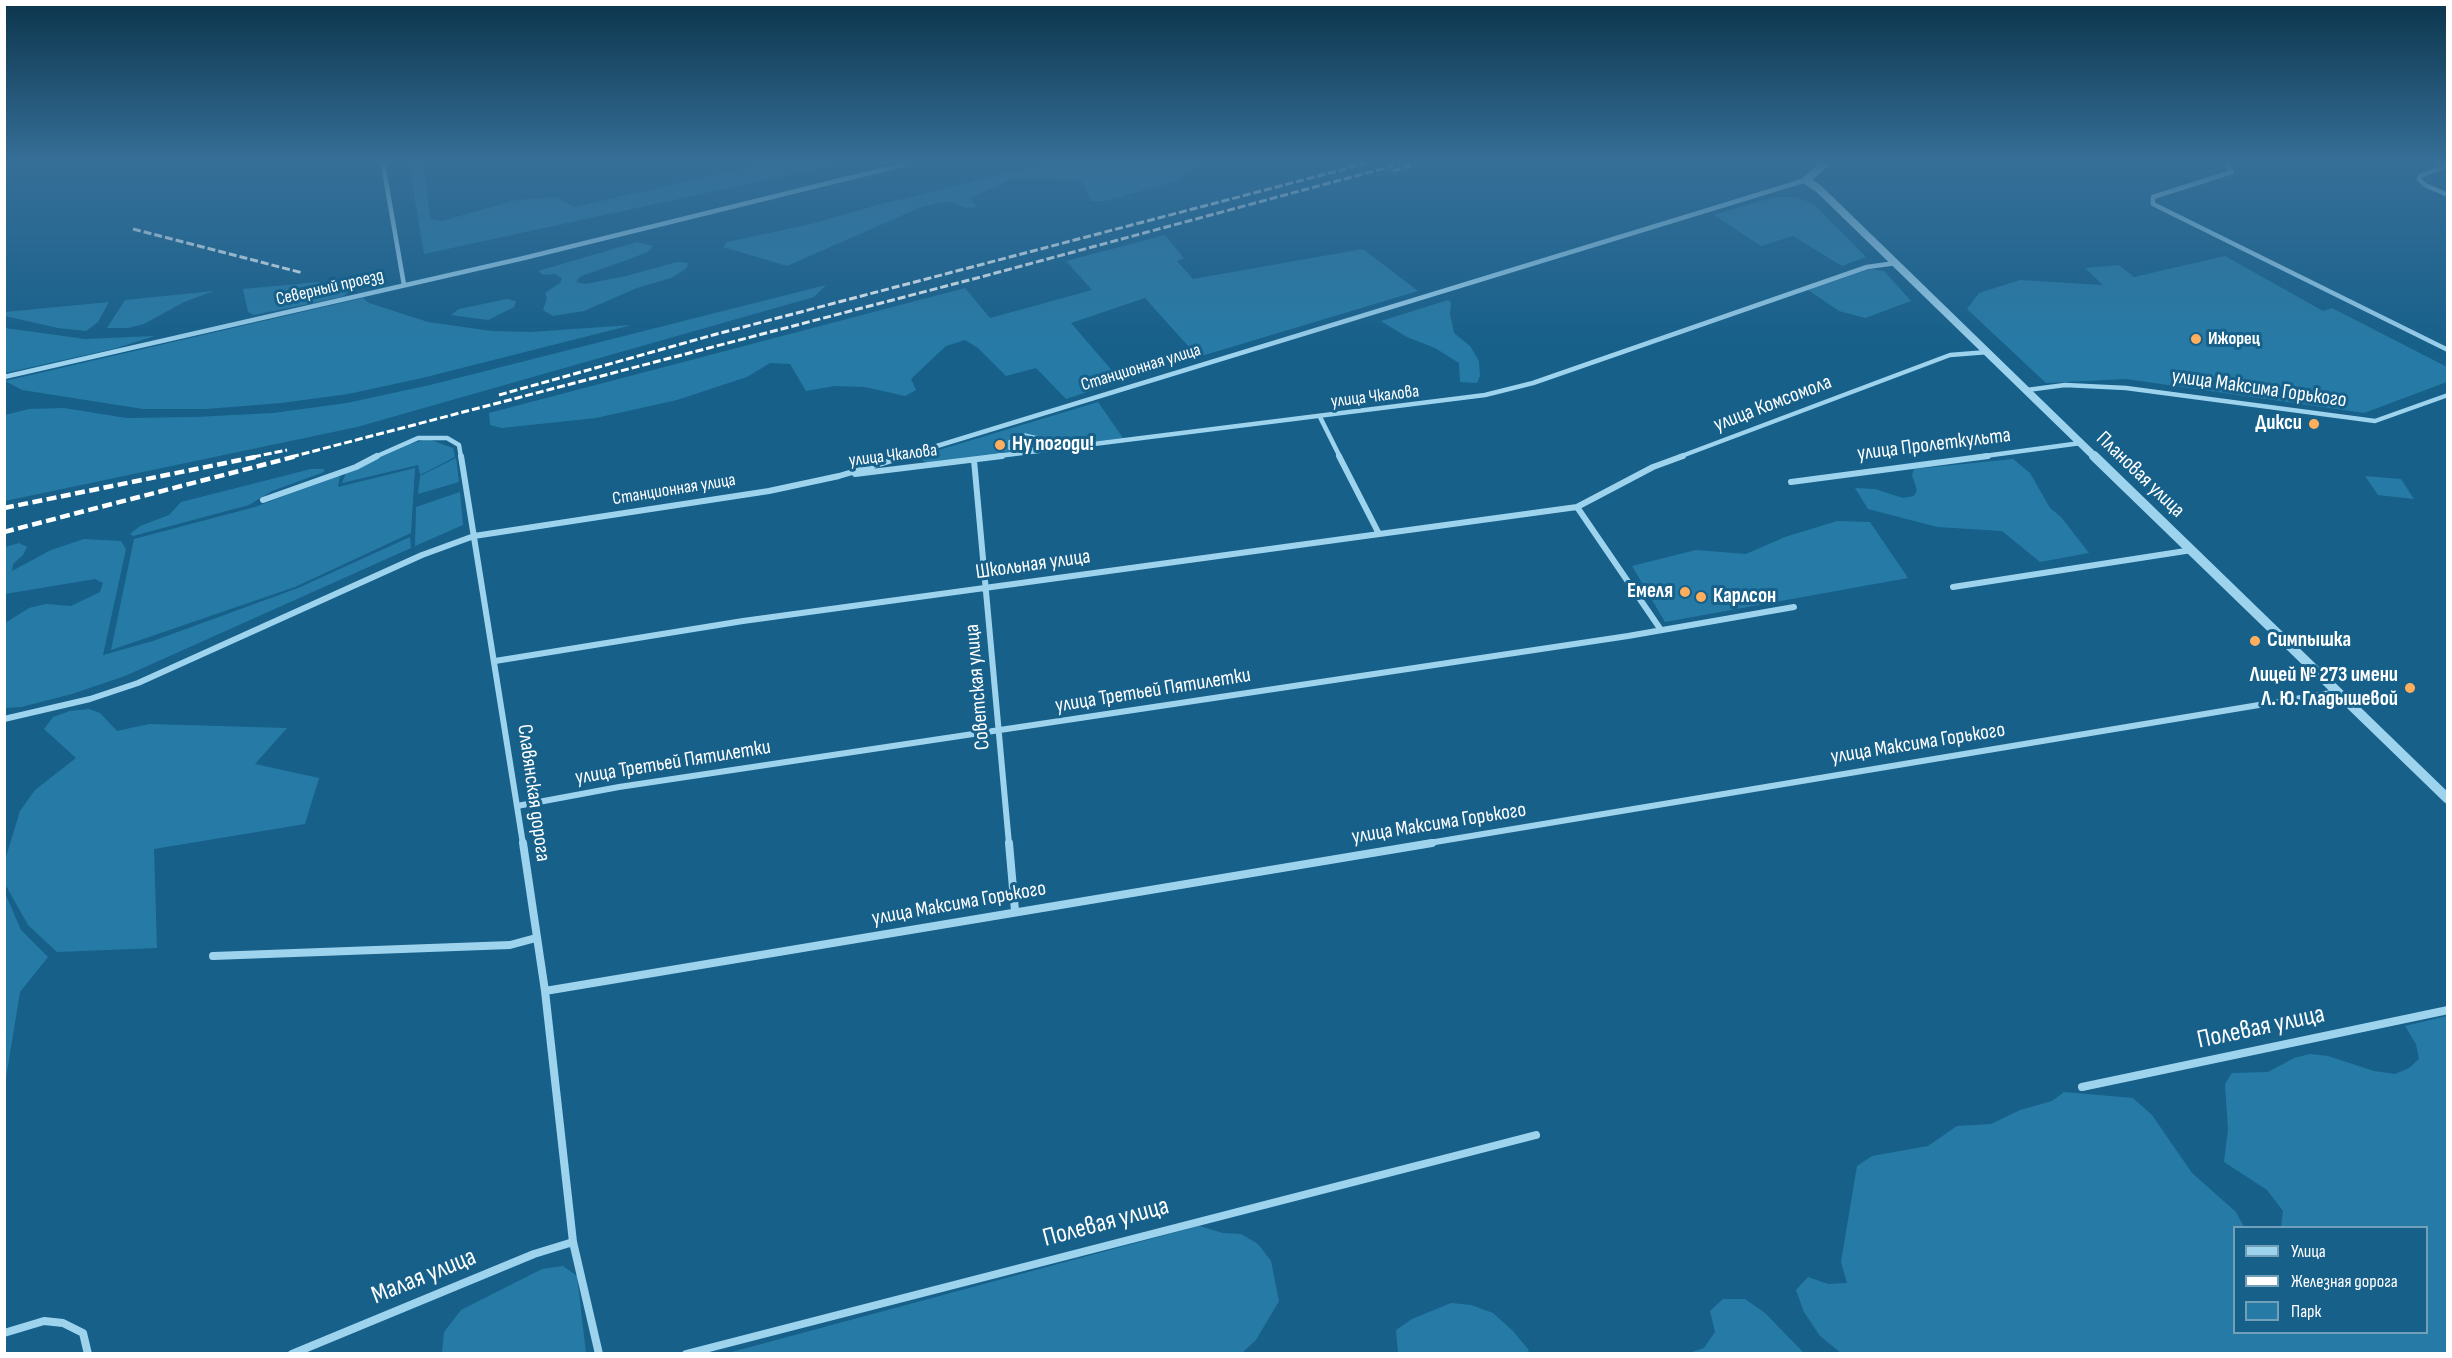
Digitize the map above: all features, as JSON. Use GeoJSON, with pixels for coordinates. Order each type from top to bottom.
{"type":"FeatureCollection","features":[{"type":"Feature","properties":{"kind":"street"},"geometry":{"type":"LineString","coordinates":[[394,227],[404,285]]}},
{"type":"Feature","properties":{"kind":"street","name":"Северный проезд"},"geometry":{"type":"LineString","coordinates":[[4,377],[643,227]]}},
{"type":"Feature","properties":{"kind":"street","name":"Станционная улица"},"geometry":{"type":"LineString","coordinates":[[4,718],[70,704],[138,683],[422,555],[474,536],[769,491],[839,476],[1651,227]]}},
{"type":"Feature","properties":{"kind":"street","name":"Плановая улица"},"geometry":{"type":"LineString","coordinates":[[1859,227],[2448,798]]}},
{"type":"Feature","properties":{"kind":"street"},"geometry":{"type":"LineString","coordinates":[[2200,227],[2448,350]]}},
{"type":"Feature","properties":{"kind":"street","name":"улица Чкалова"},"geometry":{"type":"LineString","coordinates":[[839,476],[1459,400],[1508,390],[1867,267],[1896,262]]}},
{"type":"Feature","properties":{"kind":"street","name":"улица Комсомола"},"geometry":{"type":"LineString","coordinates":[[1577,507],[1653,467],[1950,355],[1988,352]]}},
{"type":"Feature","properties":{"kind":"street","name":"улица Максима Горького"},"geometry":{"type":"LineString","coordinates":[[2026,390],[2065,386],[2126,388],[2375,422],[2448,395]]}},
{"type":"Feature","properties":{"kind":"street"},"geometry":{"type":"LineString","coordinates":[[1320,417],[1379,534]]}},
{"type":"Feature","properties":{"kind":"street","name":"Славянская дорога"},"geometry":{"type":"LineString","coordinates":[[263,500],[356,466],[410,441],[432,436],[447,438],[459,445],[495,661],[545,991],[573,1242],[599,1353]]}},
{"type":"Feature","properties":{"kind":"street","name":"улица Пролеткульта"},"geometry":{"type":"LineString","coordinates":[[1791,482],[2082,443]]}},
{"type":"Feature","properties":{"kind":"street"},"geometry":{"type":"LineString","coordinates":[[909,454],[907,463],[912,468]]}},
{"type":"Feature","properties":{"kind":"street","name":"Советская улица"},"geometry":{"type":"LineString","coordinates":[[974,460],[1015,911]]}},
{"type":"Feature","properties":{"kind":"street"},"geometry":{"type":"LineString","coordinates":[[1577,507],[1661,630]]}},
{"type":"Feature","properties":{"kind":"street","name":"Школьная улица"},"geometry":{"type":"LineString","coordinates":[[495,661],[743,621],[1577,507]]}},
{"type":"Feature","properties":{"kind":"street"},"geometry":{"type":"LineString","coordinates":[[1953,587],[2193,550]]}},
{"type":"Feature","properties":{"kind":"street","name":"улица Третьей Пятилетки"},"geometry":{"type":"LineString","coordinates":[[517,806],[619,787],[1661,630],[1794,607]]}},
{"type":"Feature","properties":{"kind":"street","name":"улица Максима Горького"},"geometry":{"type":"LineString","coordinates":[[545,991],[2338,692]]}},
{"type":"Feature","properties":{"kind":"street"},"geometry":{"type":"LineString","coordinates":[[213,956],[510,945],[536,938]]}},
{"type":"Feature","properties":{"kind":"street","name":"Полевая улица"},"geometry":{"type":"LineString","coordinates":[[2082,1088],[2448,1010]]}},
{"type":"Feature","properties":{"kind":"street","name":"Полевая улица"},"geometry":{"type":"LineString","coordinates":[[686,1353],[1536,1135]]}},
{"type":"Feature","properties":{"kind":"street","name":"Малая улица"},"geometry":{"type":"LineString","coordinates":[[292,1353],[534,1254],[573,1242]]}},
{"type":"Feature","properties":{"kind":"street"},"geometry":{"type":"LineString","coordinates":[[4,1333],[44,1321],[63,1323],[83,1333],[88,1353]]}},
{"type":"Feature","properties":{"kind":"green space"},"geometry":{"type":"Polygon","coordinates":[[[420,227],[547,227],[424,254],[420,227]]]}},
{"type":"Feature","properties":{"kind":"green space"},"geometry":{"type":"Polygon","coordinates":[[[795,227],[875,227],[787,266],[723,247],[727,242],[795,227]]]}},
{"type":"Feature","properties":{"kind":"green space"},"geometry":{"type":"Polygon","coordinates":[[[1733,227],[1837,227],[1866,257],[1842,266],[1793,236],[1761,246],[1733,227]]]}},
{"type":"Feature","properties":{"kind":"green space"},"geometry":{"type":"Polygon","coordinates":[[[1165,235],[1184,258],[1177,261],[1193,279],[1363,249],[1418,291],[1198,357],[1145,298],[1071,323],[1121,381],[1066,399],[1036,368],[1006,376],[978,348],[965,340],[946,346],[911,379],[916,390],[905,396],[865,387],[835,386],[806,391],[790,364],[770,363],[747,377],[677,400],[596,418],[502,428],[490,425],[489,413],[965,288],[990,318],[1092,290],[1066,261],[1165,235]]]}},
{"type":"Feature","properties":{"kind":"green space"},"geometry":{"type":"Polygon","coordinates":[[[637,242],[653,246],[648,252],[581,276],[576,282],[585,284],[626,276],[677,262],[688,263],[687,268],[671,278],[637,288],[584,311],[553,316],[543,310],[547,298],[545,293],[560,283],[562,278],[555,274],[543,275],[538,271],[637,242]]]}},
{"type":"Feature","properties":{"kind":"green space","name":"Ижорец"},"geometry":{"type":"Polygon","coordinates":[[[2225,256],[2323,311],[2332,308],[2447,367],[2447,382],[2364,413],[2126,379],[2046,383],[1967,309],[1979,293],[2020,280],[2103,285],[2085,268],[2119,265],[2134,277],[2225,256]]]}},
{"type":"Feature","properties":{"kind":"green space"},"geometry":{"type":"Polygon","coordinates":[[[1870,269],[1884,271],[1911,301],[1865,318],[1839,311],[1808,290],[1870,269]]]}},
{"type":"Feature","properties":{"kind":"green space"},"geometry":{"type":"Polygon","coordinates":[[[319,282],[348,292],[342,297],[254,315],[248,312],[243,289],[319,282]]]}},
{"type":"Feature","properties":{"kind":"green space"},"geometry":{"type":"Polygon","coordinates":[[[826,285],[814,297],[357,427],[5,501],[5,415],[29,409],[64,408],[126,418],[196,417],[273,413],[347,403],[430,385],[826,285]]]}},
{"type":"Feature","properties":{"kind":"green space"},"geometry":{"type":"Polygon","coordinates":[[[214,291],[184,302],[144,324],[128,328],[107,328],[125,300],[214,291]]]}},
{"type":"Feature","properties":{"kind":"green space"},"geometry":{"type":"Polygon","coordinates":[[[363,298],[369,303],[428,322],[491,331],[531,332],[632,325],[422,378],[348,394],[281,403],[206,409],[143,409],[22,390],[5,381],[363,298]]]}},
{"type":"Feature","properties":{"kind":"green space"},"geometry":{"type":"Polygon","coordinates":[[[507,299],[516,301],[514,307],[488,320],[451,315],[459,309],[507,299]]]}},
{"type":"Feature","properties":{"kind":"green space"},"geometry":{"type":"Polygon","coordinates":[[[1448,300],[1451,302],[1450,314],[1454,333],[1470,346],[1479,361],[1480,376],[1477,383],[1460,382],[1459,363],[1435,348],[1407,337],[1381,321],[1448,300]]]}},
{"type":"Feature","properties":{"kind":"green space"},"geometry":{"type":"Polygon","coordinates":[[[109,302],[98,322],[86,331],[58,328],[5,316],[5,312],[109,302]]]}},
{"type":"Feature","properties":{"kind":"green space"},"geometry":{"type":"Polygon","coordinates":[[[5,328],[85,339],[155,336],[113,349],[5,373],[5,328]]]}},
{"type":"Feature","properties":{"kind":"green space"},"geometry":{"type":"Polygon","coordinates":[[[1098,402],[1123,438],[930,464],[922,460],[929,453],[1098,402]]]}},
{"type":"Feature","properties":{"kind":"green space"},"geometry":{"type":"Polygon","coordinates":[[[428,439],[453,448],[455,457],[420,475],[418,465],[342,483],[346,473],[409,444],[428,439]]]}},
{"type":"Feature","properties":{"kind":"green space"},"geometry":{"type":"Polygon","coordinates":[[[456,458],[459,482],[418,494],[420,476],[456,458]]]}},
{"type":"Feature","properties":{"kind":"green space"},"geometry":{"type":"Polygon","coordinates":[[[2013,459],[2030,473],[2050,508],[2061,517],[2089,553],[2040,562],[2002,531],[1937,527],[1868,509],[1855,488],[1875,489],[1903,498],[1914,496],[1917,490],[1912,475],[1914,469],[2013,459]]]}},
{"type":"Feature","properties":{"kind":"green space"},"geometry":{"type":"Polygon","coordinates":[[[415,468],[411,533],[295,587],[111,650],[134,539],[255,507],[340,475],[338,487],[415,468]]]}},
{"type":"Feature","properties":{"kind":"green space"},"geometry":{"type":"Polygon","coordinates":[[[311,469],[324,469],[324,472],[272,491],[249,505],[133,536],[130,534],[140,526],[169,515],[181,502],[311,469]]]}},
{"type":"Feature","properties":{"kind":"green space"},"geometry":{"type":"Polygon","coordinates":[[[2365,476],[2401,479],[2414,499],[2378,495],[2365,476]]]}},
{"type":"Feature","properties":{"kind":"green space"},"geometry":{"type":"Polygon","coordinates":[[[460,492],[463,525],[415,546],[416,507],[460,492]]]}},
{"type":"Feature","properties":{"kind":"green space"},"geometry":{"type":"Polygon","coordinates":[[[1837,521],[1870,522],[1908,578],[1665,622],[1632,566],[1696,550],[1746,554],[1785,537],[1837,521]]]}},
{"type":"Feature","properties":{"kind":"green space"},"geometry":{"type":"Polygon","coordinates":[[[410,537],[411,548],[125,676],[72,694],[21,707],[5,708],[5,623],[29,608],[46,604],[71,606],[100,592],[103,583],[95,579],[5,594],[5,547],[19,543],[27,547],[23,555],[13,564],[12,571],[51,550],[84,539],[121,541],[126,549],[103,655],[153,641],[298,588],[410,537]]]}},
{"type":"Feature","properties":{"kind":"green space"},"geometry":{"type":"Polygon","coordinates":[[[89,709],[100,713],[117,731],[149,724],[287,728],[255,764],[319,778],[305,824],[154,849],[157,948],[57,952],[28,925],[5,884],[5,860],[20,811],[35,790],[76,758],[44,729],[53,717],[70,711],[89,709]]]}},
{"type":"Feature","properties":{"kind":"green space"},"geometry":{"type":"Polygon","coordinates":[[[5,893],[21,930],[48,957],[20,992],[5,1084],[5,893]]]}},
{"type":"Feature","properties":{"kind":"green space"},"geometry":{"type":"Polygon","coordinates":[[[2447,1016],[2447,1353],[1841,1353],[1820,1336],[1804,1312],[1796,1290],[1808,1277],[1828,1284],[1847,1283],[1841,1262],[1857,1166],[1872,1156],[1928,1146],[1957,1126],[1991,1124],[2020,1110],[2052,1101],[2064,1092],[2133,1098],[2152,1115],[2192,1173],[2236,1212],[2243,1226],[2233,1226],[2233,1334],[2428,1334],[2428,1226],[2281,1226],[2283,1211],[2267,1190],[2224,1162],[2228,1130],[2225,1084],[2232,1073],[2268,1072],[2294,1058],[2310,1054],[2328,1056],[2374,1071],[2395,1074],[2409,1068],[2419,1059],[2416,1044],[2405,1026],[2447,1016]]]}},
{"type":"Feature","properties":{"kind":"green space"},"geometry":{"type":"Polygon","coordinates":[[[1199,1226],[1223,1233],[1241,1234],[1258,1244],[1271,1261],[1279,1301],[1256,1340],[1242,1353],[728,1353],[1199,1226]]]}},
{"type":"Feature","properties":{"kind":"green space"},"geometry":{"type":"Polygon","coordinates":[[[563,1266],[577,1276],[586,1353],[442,1353],[444,1332],[461,1310],[542,1269],[563,1266]]]}},
{"type":"Feature","properties":{"kind":"green space"},"geometry":{"type":"Polygon","coordinates":[[[1723,1299],[1745,1299],[1765,1313],[1804,1353],[1689,1353],[1704,1348],[1715,1332],[1710,1311],[1723,1299]]]}},
{"type":"Feature","properties":{"kind":"green space"},"geometry":{"type":"Polygon","coordinates":[[[1451,1303],[1471,1305],[1493,1313],[1513,1331],[1529,1353],[1398,1353],[1396,1330],[1412,1319],[1451,1303]]]}},
{"type":"Feature","properties":{"kind":"shaded area"},"geometry":{"type":"Polygon","coordinates":[[[1025,434],[1038,437],[1042,443],[1040,447],[1020,451],[1009,449],[1009,441],[1025,434]]]}},
{"type":"Feature","properties":{"kind":"railway"},"geometry":{"type":"LineString","coordinates":[[499,395],[713,335],[1123,227]]}},
{"type":"Feature","properties":{"kind":"railway"},"geometry":{"type":"LineString","coordinates":[[291,457],[1165,227]]}},
{"type":"Feature","properties":{"kind":"railway"},"geometry":{"type":"LineString","coordinates":[[133,229],[303,273]]}},
{"type":"Feature","properties":{"kind":"railway"},"geometry":{"type":"LineString","coordinates":[[253,457],[287,450]]}},
{"type":"Feature","properties":{"kind":"railway"},"geometry":{"type":"LineString","coordinates":[[4,508],[260,456]]}},
{"type":"Feature","properties":{"kind":"railway"},"geometry":{"type":"LineString","coordinates":[[4,532],[297,456]]}},
{"type":"Feature","properties":{"kind":"place","name":"Ижорец"},"geometry":{"type":"Point","coordinates":[2196,339]}},
{"type":"Feature","properties":{"kind":"place","name":"Дикси"},"geometry":{"type":"Point","coordinates":[2314,424]}},
{"type":"Feature","properties":{"kind":"place","name":"Ну погоди!"},"geometry":{"type":"Point","coordinates":[1000,445]}},
{"type":"Feature","properties":{"kind":"place","name":"Емеля"},"geometry":{"type":"Point","coordinates":[1685,592]}},
{"type":"Feature","properties":{"kind":"place","name":"Карлсон"},"geometry":{"type":"Point","coordinates":[1701,597]}},
{"type":"Feature","properties":{"kind":"place","name":"Симпышка"},"geometry":{"type":"Point","coordinates":[2255,641]}},
{"type":"Feature","properties":{"kind":"place","name":"Лицей № 273 имени Л. Ю. Гладышевой"},"geometry":{"type":"Point","coordinates":[2410,688]}}]}
